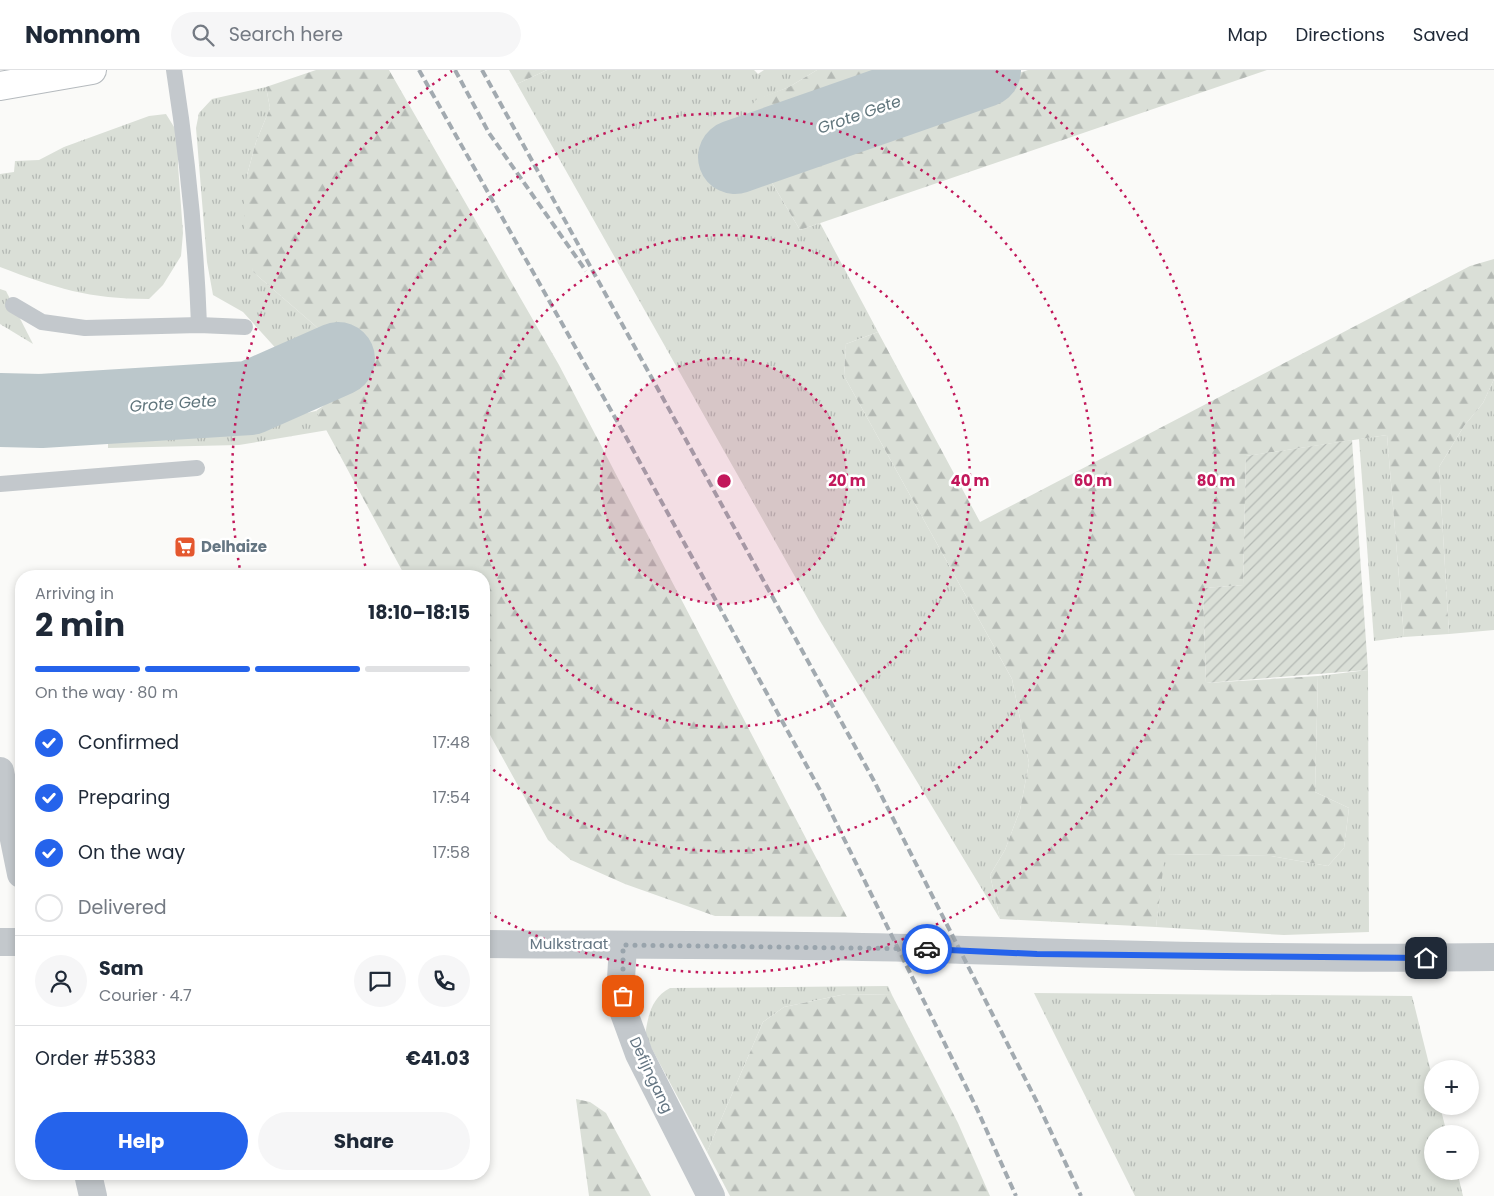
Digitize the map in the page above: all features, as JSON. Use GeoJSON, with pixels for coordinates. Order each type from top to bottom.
{"type":"FeatureCollection","features":[{"type":"Feature","properties":{"kind":"main road"},"geometry":{"type":"LineString","coordinates":[[0,86],[92,70]]}},
{"type":"Feature","properties":{"kind":"street"},"geometry":{"type":"LineString","coordinates":[[0,771],[15,845]]}},
{"type":"Feature","properties":{"kind":"street"},"geometry":{"type":"LineString","coordinates":[[0,942],[15,942]]}},
{"type":"Feature","properties":{"kind":"street","name":"Mulkstraat"},"geometry":{"type":"LineString","coordinates":[[490,944],[909,948],[1106,955],[1392,959],[1494,957]]}},
{"type":"Feature","properties":{"kind":"street","name":"Defijngang"},"geometry":{"type":"LineString","coordinates":[[623,945],[621,979],[624,1013],[638,1054],[712,1196]]}},
{"type":"Feature","properties":{"kind":"street"},"geometry":{"type":"LineString","coordinates":[[89,1180],[93,1196]]}},
{"type":"Feature","properties":{"kind":"lane"},"geometry":{"type":"LineString","coordinates":[[174,70],[185,140],[198,278],[199,325]]}},
{"type":"Feature","properties":{"kind":"lane"},"geometry":{"type":"LineString","coordinates":[[14,305],[42,322],[85,328],[199,325],[246,327]]}},
{"type":"Feature","properties":{"kind":"lane"},"geometry":{"type":"LineString","coordinates":[[0,484],[197,468]]}},
{"type":"Feature","properties":{"kind":"green space"},"geometry":{"type":"Polygon","coordinates":[[[316,70],[389,70],[559,365],[847,917],[715,916],[625,884],[571,860],[548,840],[490,735],[490,570],[402,570],[316,411],[365,377],[327,336],[253,272],[244,237],[244,199],[247,175],[256,142],[270,108],[266,87],[316,70]]]}},
{"type":"Feature","properties":{"kind":"green space"},"geometry":{"type":"Polygon","coordinates":[[[509,70],[547,70],[517,84],[509,70]]]}},
{"type":"Feature","properties":{"kind":"green space"},"geometry":{"type":"Polygon","coordinates":[[[547,70],[754,70],[758,74],[764,70],[817,70],[789,87],[757,100],[747,111],[752,122],[735,128],[722,149],[734,171],[765,171],[800,230],[820,223],[878,332],[846,344],[844,376],[1012,679],[1029,763],[1020,810],[1005,850],[990,875],[1000,919],[820,621],[517,84],[547,70]]]}},
{"type":"Feature","properties":{"kind":"green space"},"geometry":{"type":"Polygon","coordinates":[[[817,70],[898,70],[794,110],[764,125],[752,122],[746,111],[757,99],[789,87],[817,70]]]}},
{"type":"Feature","properties":{"kind":"green space"},"geometry":{"type":"Polygon","coordinates":[[[1028,70],[1267,70],[800,230],[765,171],[783,160],[943,98],[1028,70]]]}},
{"type":"Feature","properties":{"kind":"green space"},"geometry":{"type":"Polygon","coordinates":[[[266,87],[270,108],[256,142],[247,175],[253,272],[327,336],[281,354],[243,312],[213,295],[207,262],[196,128],[199,113],[212,99],[266,87]]]}},
{"type":"Feature","properties":{"kind":"green space"},"geometry":{"type":"Polygon","coordinates":[[[166,114],[179,135],[178,165],[183,233],[181,256],[163,285],[149,299],[108,297],[73,291],[0,267],[0,174],[14,172],[15,161],[39,160],[64,147],[149,116],[166,114]]]}},
{"type":"Feature","properties":{"kind":"green space"},"geometry":{"type":"Polygon","coordinates":[[[1494,259],[1494,379],[1483,403],[1464,426],[1439,467],[1449,634],[1404,637],[1387,435],[1246,456],[1243,585],[1203,588],[1206,683],[1318,676],[1315,792],[1349,808],[1344,848],[1328,866],[1271,856],[1165,854],[1156,927],[1000,919],[990,875],[1005,850],[1020,810],[1029,763],[1012,679],[844,376],[846,344],[878,332],[980,522],[1470,266],[1494,259]]]}},
{"type":"Feature","properties":{"kind":"green space"},"geometry":{"type":"Polygon","coordinates":[[[0,289],[6,291],[33,344],[0,324],[0,289]]]}},
{"type":"Feature","properties":{"kind":"green space"},"geometry":{"type":"Polygon","coordinates":[[[1494,379],[1494,630],[1449,634],[1439,467],[1464,426],[1483,403],[1494,379]]]}},
{"type":"Feature","properties":{"kind":"green space"},"geometry":{"type":"Polygon","coordinates":[[[316,411],[328,430],[239,445],[108,448],[108,422],[162,423],[230,429],[316,411]]]}},
{"type":"Feature","properties":{"kind":"green space"},"geometry":{"type":"Polygon","coordinates":[[[1387,435],[1404,637],[1374,641],[1359,439],[1387,435]]]}},
{"type":"Feature","properties":{"kind":"green space"},"geometry":{"type":"Polygon","coordinates":[[[1352,440],[1368,670],[1206,683],[1203,588],[1243,585],[1246,456],[1352,440]]]}},
{"type":"Feature","properties":{"kind":"green space"},"geometry":{"type":"Polygon","coordinates":[[[1368,670],[1369,932],[1284,935],[1156,927],[1164,854],[1271,856],[1328,866],[1344,848],[1349,808],[1315,792],[1318,676],[1368,670]]]}},
{"type":"Feature","properties":{"kind":"green space"},"geometry":{"type":"Polygon","coordinates":[[[888,986],[892,995],[846,994],[784,1007],[763,1022],[707,1152],[645,1036],[651,1008],[658,997],[670,988],[888,986]]]}},
{"type":"Feature","properties":{"kind":"green space"},"geometry":{"type":"Polygon","coordinates":[[[1034,993],[1412,996],[1428,1060],[1424,1060],[1424,1115],[1442,1115],[1445,1125],[1424,1125],[1424,1180],[1459,1180],[1463,1196],[1135,1196],[1034,993]]]}},
{"type":"Feature","properties":{"kind":"green space"},"geometry":{"type":"Polygon","coordinates":[[[846,994],[892,995],[958,1123],[990,1196],[730,1196],[707,1152],[763,1022],[784,1007],[846,994]]]}},
{"type":"Feature","properties":{"kind":"green space"},"geometry":{"type":"Polygon","coordinates":[[[576,1099],[590,1102],[606,1113],[651,1196],[589,1196],[576,1099]]]}},
{"type":"Feature","properties":{"kind":"waterway","name":"Grote Gete"},"geometry":{"type":"LineString","coordinates":[[735,157],[984,70]]}},
{"type":"Feature","properties":{"kind":"waterway","name":"Grote Gete"},"geometry":{"type":"LineString","coordinates":[[0,410],[41,411],[250,398],[338,359]]}},
{"type":"Feature","properties":{"kind":"railway"},"geometry":{"type":"LineString","coordinates":[[419,70],[626,437],[820,790],[977,1109],[1016,1196]]}},
{"type":"Feature","properties":{"kind":"railway"},"geometry":{"type":"LineString","coordinates":[[455,70],[489,133],[586,271]]}},
{"type":"Feature","properties":{"kind":"railway"},"geometry":{"type":"LineString","coordinates":[[482,70],[874,781],[1037,1102],[1081,1196]]}},
{"type":"Feature","properties":{"kind":"way so far"},"geometry":{"type":"LineString","coordinates":[[623,996],[621,979],[623,945],[927,949]]}},
{"type":"Feature","properties":{"kind":"place","name":"Delhaize"},"geometry":{"type":"Point","coordinates":[185,547]}},
{"type":"Feature","properties":{"kind":"route"},"geometry":{"type":"LineString","coordinates":[[927,949],[1037,954],[1426,958]]}}]}
